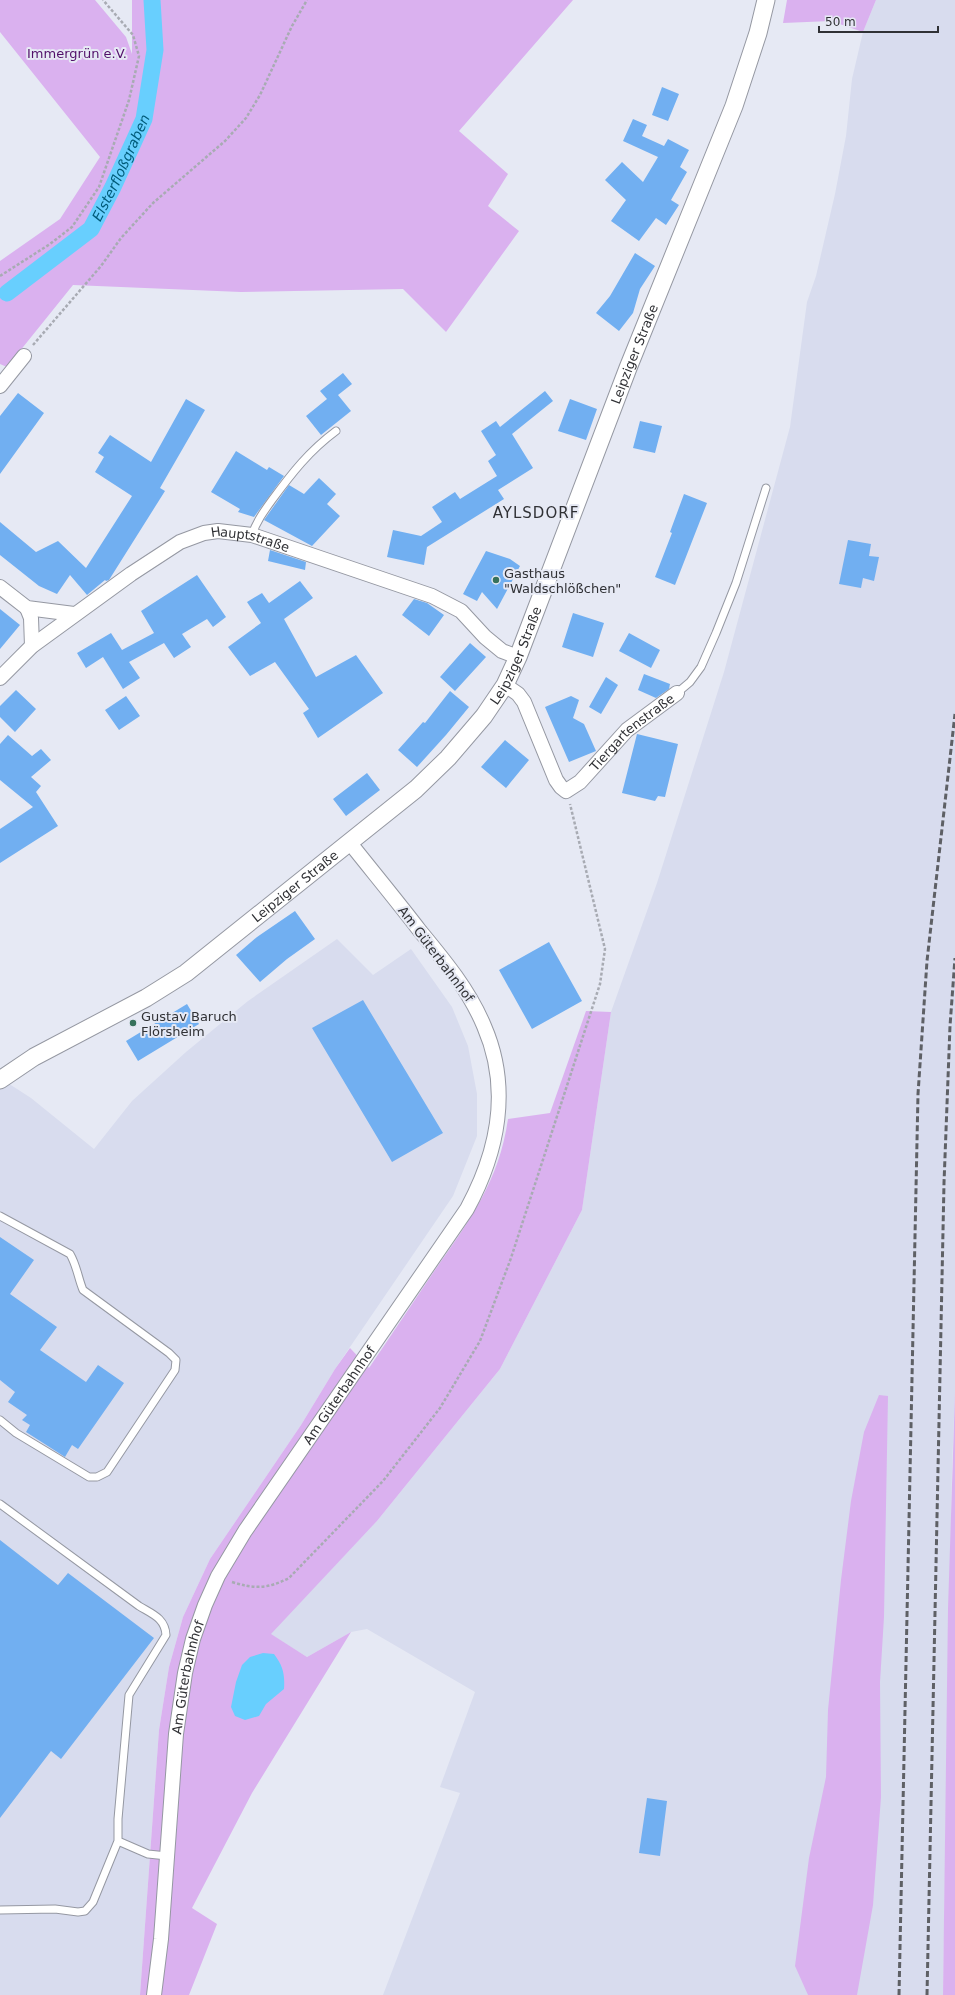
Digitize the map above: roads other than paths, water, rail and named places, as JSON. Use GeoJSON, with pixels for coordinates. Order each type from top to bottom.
{"type":"FeatureCollection","features":[{"type":"Feature","properties":{"kind":"street","name":"Leipziger Straße"},"geometry":{"type":"LineString","coordinates":[[0,1080],[34,1057],[146,998],[186,973],[350,843],[433,774],[484,716],[505,685],[518,657],[623,383],[734,106],[758,33],[766,0]]}},
{"type":"Feature","properties":{"kind":"street"},"geometry":{"type":"LineString","coordinates":[[0,386],[24,356]]}},
{"type":"Feature","properties":{"kind":"street","name":"Hauptstraße"},"geometry":{"type":"LineString","coordinates":[[0,678],[32,646],[74,614],[164,552],[191,537],[218,531],[252,535],[360,573],[412,588],[454,606],[468,617],[489,640],[502,651],[518,657]]}},
{"type":"Feature","properties":{"kind":"street"},"geometry":{"type":"LineString","coordinates":[[0,587],[27,608],[31,618],[32,646]]}},
{"type":"Feature","properties":{"kind":"street"},"geometry":{"type":"LineString","coordinates":[[27,608],[74,614]]}},
{"type":"Feature","properties":{"kind":"street","name":"Tiergartenstraße"},"geometry":{"type":"LineString","coordinates":[[505,685],[518,694],[524,702],[556,780],[566,791],[580,782],[627,730],[677,693]]}},
{"type":"Feature","properties":{"kind":"street","name":"Am Güterbahnhof"},"geometry":{"type":"LineString","coordinates":[[154,1995],[159,1958],[181,1694],[193,1639],[205,1606],[218,1576],[245,1531],[463,1215],[483,1177],[495,1136],[498,1104],[496,1072],[490,1040],[477,1012],[444,961],[350,843]]}},
{"type":"Feature","properties":{"kind":"lane"},"geometry":{"type":"LineString","coordinates":[[252,535],[258,520],[294,469],[316,446],[336,431]]}},
{"type":"Feature","properties":{"kind":"lane","name":"Tiergartenstraße"},"geometry":{"type":"LineString","coordinates":[[677,693],[690,682],[701,667],[716,633],[736,582],[766,488]]}},
{"type":"Feature","properties":{"kind":"lane"},"geometry":{"type":"LineString","coordinates":[[0,1216],[70,1254],[76,1264],[78,1279],[83,1290],[169,1353],[176,1360],[175,1370],[106,1472],[97,1477],[89,1478],[16,1433],[0,1420]]}},
{"type":"Feature","properties":{"kind":"lane"},"geometry":{"type":"LineString","coordinates":[[0,1504],[139,1606],[159,1618],[166,1626],[166,1635],[130,1695],[118,1819],[118,1841],[93,1902],[85,1911],[56,1909],[0,1910]]}},
{"type":"Feature","properties":{"kind":"lane"},"geometry":{"type":"LineString","coordinates":[[118,1841],[148,1854],[167,1856]]}},
{"type":"Feature","properties":{"kind":"water"},"geometry":{"type":"Polygon","coordinates":[[[263,1653],[274,1654],[280,1662],[284,1674],[284,1689],[266,1704],[259,1716],[245,1720],[235,1716],[231,1707],[236,1682],[242,1665],[250,1657],[263,1653]]]}},
{"type":"Feature","properties":{"kind":"waterway","name":"Elsterfloßgraben"},"geometry":{"type":"LineString","coordinates":[[7,293],[91,229],[113,187],[144,119],[155,50],[152,0]]}},
{"type":"Feature","properties":{"kind":"railway"},"geometry":{"type":"LineString","coordinates":[[899,1995],[918,1094],[927,961],[955,714]]}},
{"type":"Feature","properties":{"kind":"railway"},"geometry":{"type":"LineString","coordinates":[[927,1995],[944,1183],[950,1026],[955,958]]}},
{"type":"Feature","properties":{"kind":"place","name":"Gasthaus \"Waldschlößchen\""},"geometry":{"type":"Point","coordinates":[496,580]}},
{"type":"Feature","properties":{"kind":"place","name":"Gustav Baruch Flörsheim"},"geometry":{"type":"Point","coordinates":[133,1023]}},
{"type":"Feature","properties":{"kind":"district","name":"AYLSDORF"},"geometry":{"type":"Point","coordinates":[536,513]}},
{"type":"Feature","properties":{"kind":"park label","name":"Immergrün e.V."},"geometry":{"type":"Point","coordinates":[77,53]}}]}
